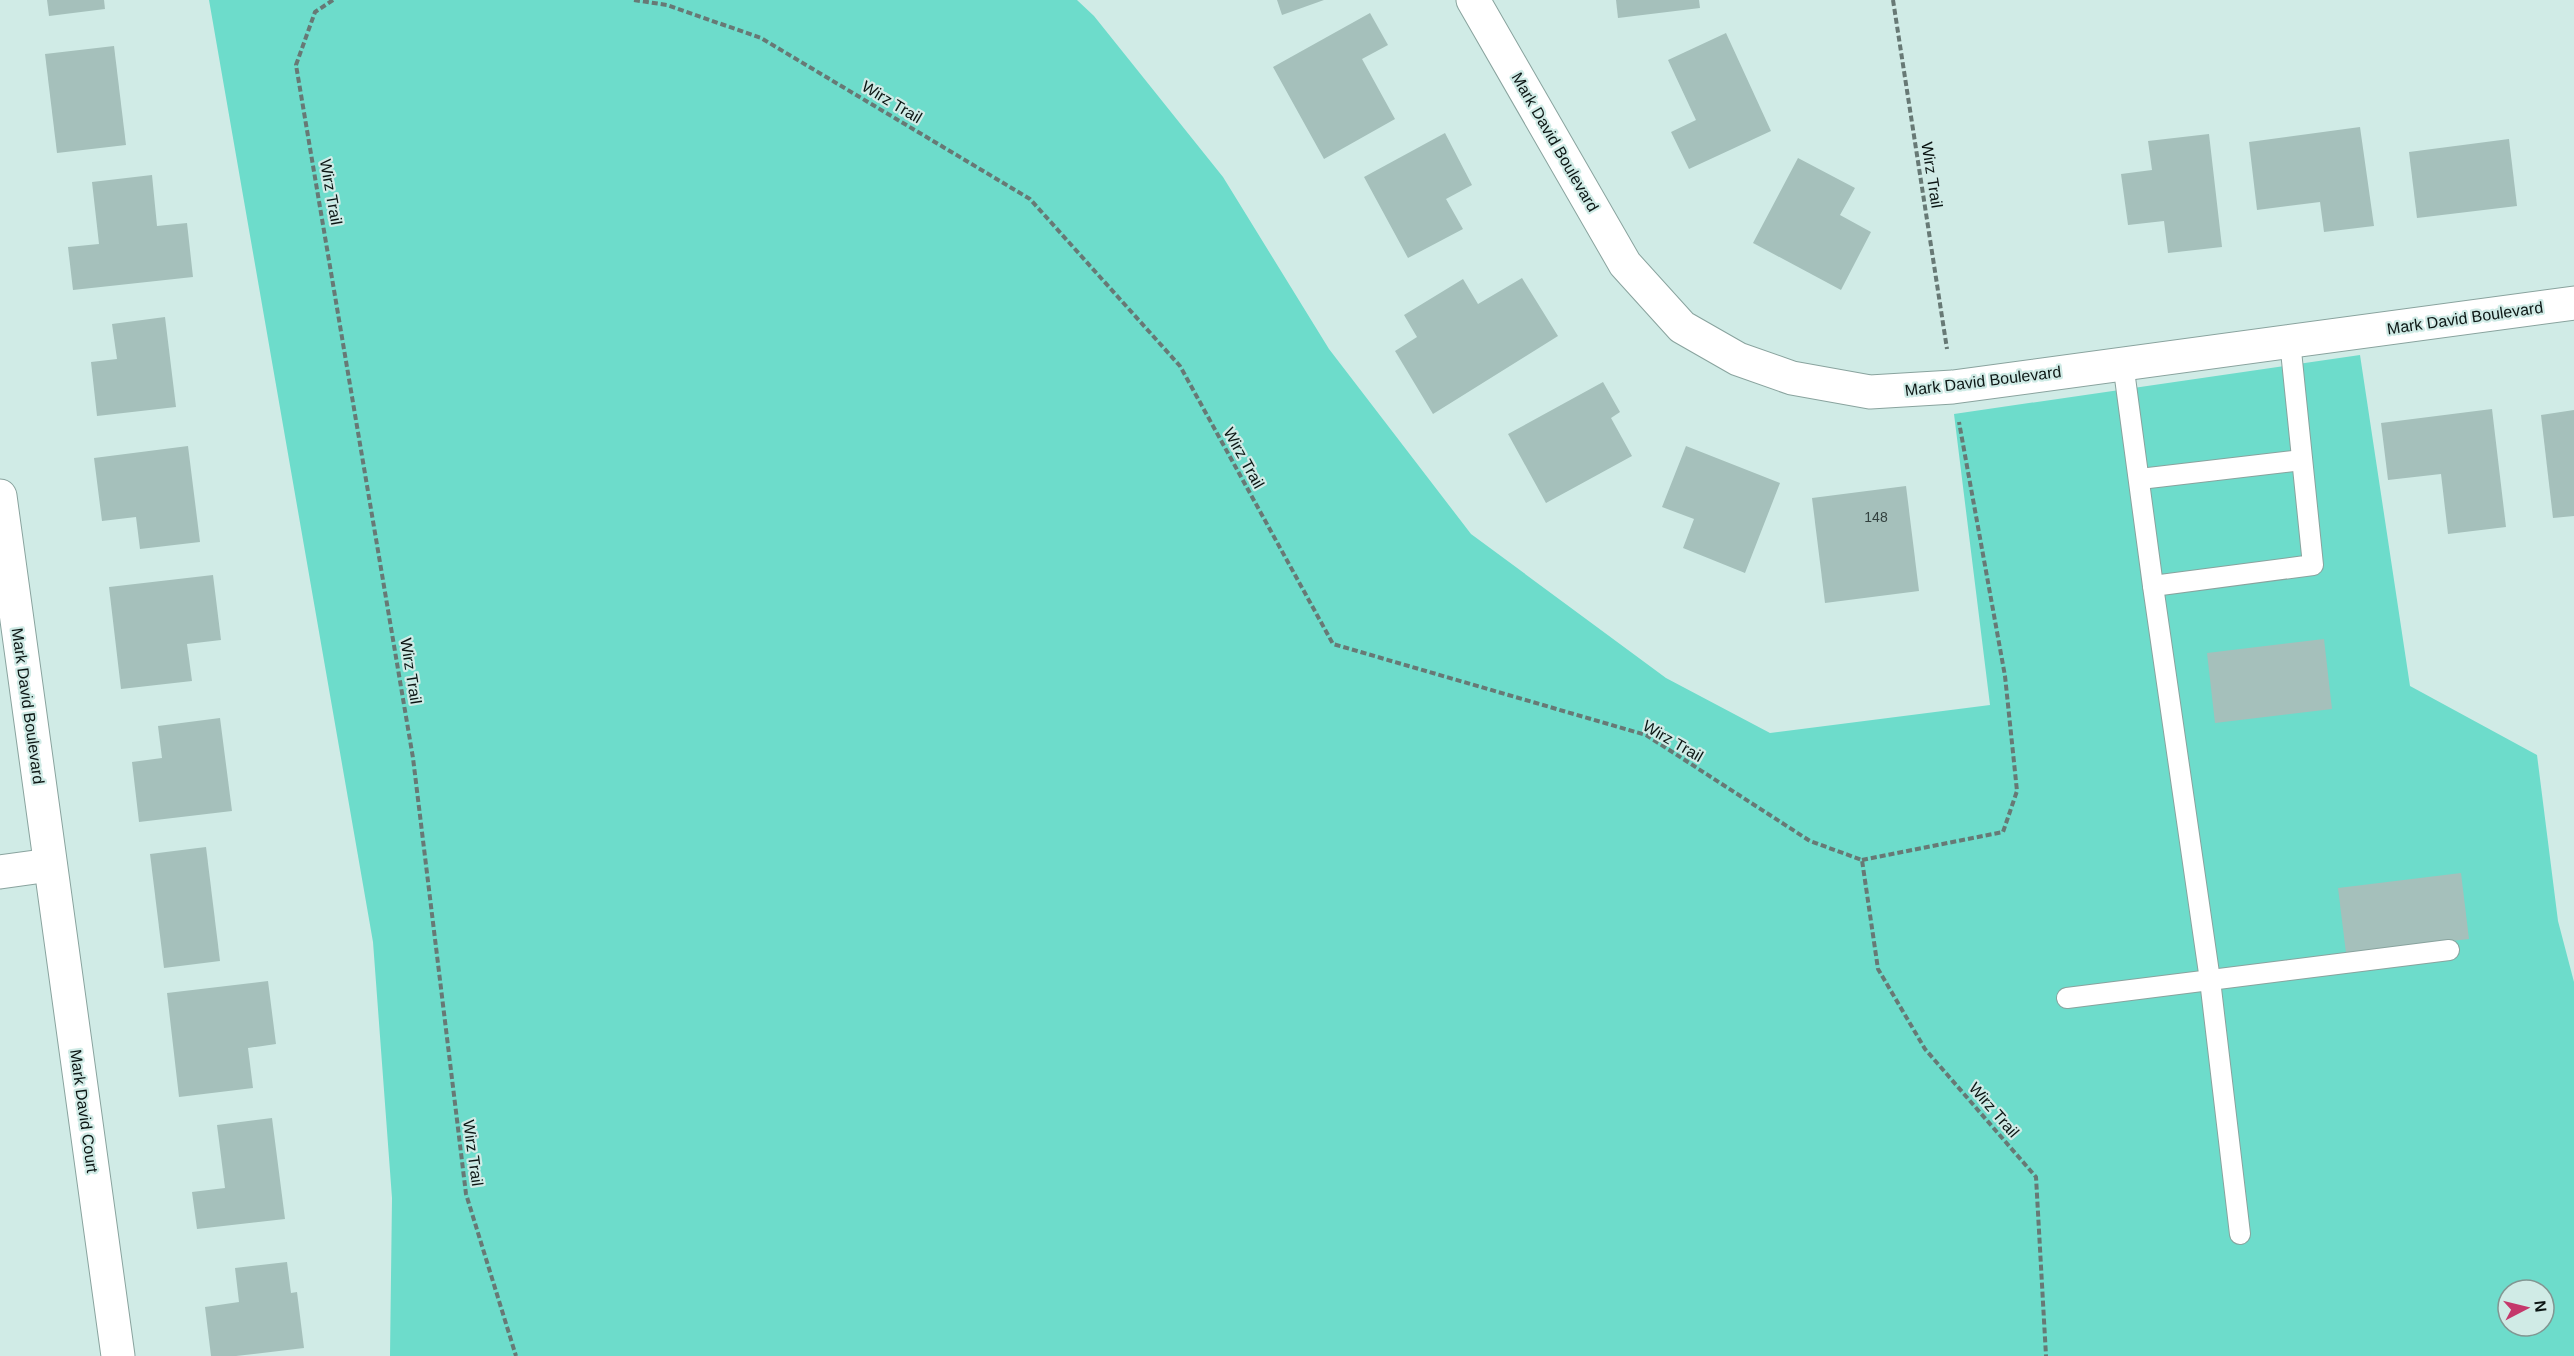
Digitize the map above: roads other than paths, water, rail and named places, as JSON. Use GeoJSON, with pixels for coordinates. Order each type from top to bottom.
{"type":"FeatureCollection","features":[{"type":"Feature","properties":{"kind":"street","name":"Mark David Boulevard"},"geometry":{"type":"LineString","coordinates":[[1473,0],[1625,264],[1682,327],[1738,359],[1792,378],[1870,392],[1953,387],[2574,303]]}},
{"type":"Feature","properties":{"kind":"street","name":"Mark David Boulevard"},"geometry":{"type":"LineString","coordinates":[[0,496],[50,866]]}},
{"type":"Feature","properties":{"kind":"street"},"geometry":{"type":"LineString","coordinates":[[0,872],[50,866]]}},
{"type":"Feature","properties":{"kind":"street","name":"Mark David Court"},"geometry":{"type":"LineString","coordinates":[[50,866],[118,1356]]}},
{"type":"Feature","properties":{"kind":"lane"},"geometry":{"type":"LineString","coordinates":[[2153,586],[2313,565],[2290,341]]}},
{"type":"Feature","properties":{"kind":"lane"},"geometry":{"type":"LineString","coordinates":[[2123,363],[2210,980],[2240,1234]]}},
{"type":"Feature","properties":{"kind":"lane"},"geometry":{"type":"LineString","coordinates":[[2140,479],[2302,460]]}},
{"type":"Feature","properties":{"kind":"lane"},"geometry":{"type":"LineString","coordinates":[[2067,998],[2449,950]]}}]}
